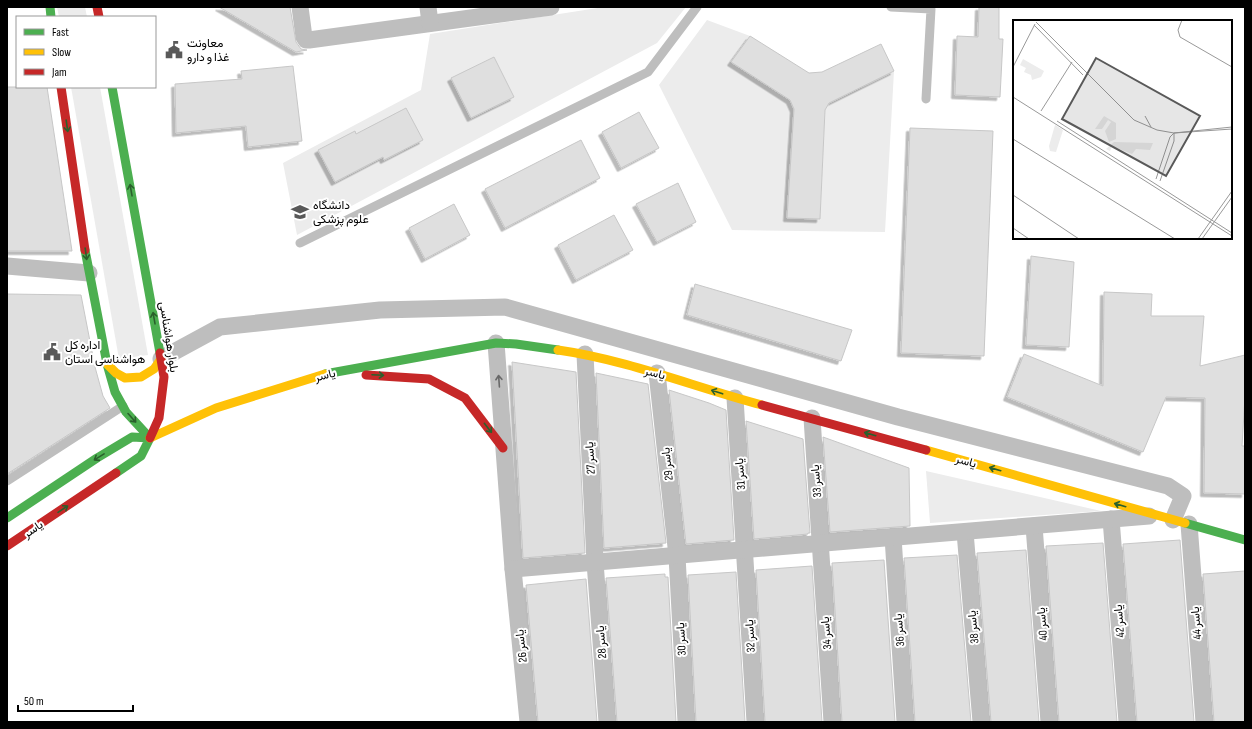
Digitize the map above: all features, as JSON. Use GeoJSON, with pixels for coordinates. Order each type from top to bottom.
{"type":"FeatureCollection","features":[{"type":"Feature","properties":{"kind":"main road"},"geometry":{"type":"LineString","coordinates":[[61,88],[88,273],[114,392],[126,412],[150,438]]}},
{"type":"Feature","properties":{"kind":"main road","name":"بلوار هواشناسی"},"geometry":{"type":"LineString","coordinates":[[112,88],[164,377],[159,418],[150,438]]}},
{"type":"Feature","properties":{"kind":"main road","name":"یاسر"},"geometry":{"type":"LineString","coordinates":[[7,518],[132,436],[150,438],[216,408],[325,374],[496,343],[516,344],[585,354],[657,373],[735,398],[812,418],[1245,540]]}},
{"type":"Feature","properties":{"kind":"main road"},"geometry":{"type":"LineString","coordinates":[[107,364],[116,373],[125,378],[141,377],[154,369],[161,359]]}},
{"type":"Feature","properties":{"kind":"main road"},"geometry":{"type":"LineString","coordinates":[[325,374],[374,375],[429,379],[465,398],[503,448]]}},
{"type":"Feature","properties":{"kind":"main road","name":"یاسر"},"geometry":{"type":"LineString","coordinates":[[7,546],[141,456],[150,438]]}},
{"type":"Feature","properties":{"kind":"street"},"geometry":{"type":"LineString","coordinates":[[300,7],[304,37],[306,40],[429,15],[551,7]]}},
{"type":"Feature","properties":{"kind":"street"},"geometry":{"type":"LineString","coordinates":[[7,266],[88,273]]}},
{"type":"Feature","properties":{"kind":"street"},"geometry":{"type":"LineString","coordinates":[[161,359],[220,326],[380,310],[506,306],[898,417],[1168,486],[1183,496],[1173,520]]}},
{"type":"Feature","properties":{"kind":"street","name":"یاسر 26"},"geometry":{"type":"LineString","coordinates":[[496,343],[513,569],[528,722]]}},
{"type":"Feature","properties":{"kind":"street","name":"یاسر 27"},"geometry":{"type":"LineString","coordinates":[[585,354],[596,562]]}},
{"type":"Feature","properties":{"kind":"street","name":"یاسر 29"},"geometry":{"type":"LineString","coordinates":[[657,373],[676,556]]}},
{"type":"Feature","properties":{"kind":"street","name":"یاسر 31"},"geometry":{"type":"LineString","coordinates":[[735,398],[744,550]]}},
{"type":"Feature","properties":{"kind":"street","name":"یاسر 33"},"geometry":{"type":"LineString","coordinates":[[812,418],[821,544]]}},
{"type":"Feature","properties":{"kind":"street","name":"یاسر"},"geometry":{"type":"LineString","coordinates":[[513,569],[1111,519],[1173,520]]}},
{"type":"Feature","properties":{"kind":"street","name":"یاسر 42"},"geometry":{"type":"LineString","coordinates":[[1111,519],[1127,722]]}},
{"type":"Feature","properties":{"kind":"street","name":"یاسر 44"},"geometry":{"type":"LineString","coordinates":[[1173,520],[1204,722]]}},
{"type":"Feature","properties":{"kind":"street","name":"یاسر 40"},"geometry":{"type":"LineString","coordinates":[[1034,526],[1049,722]]}},
{"type":"Feature","properties":{"kind":"street","name":"یاسر 38"},"geometry":{"type":"LineString","coordinates":[[965,532],[981,722]]}},
{"type":"Feature","properties":{"kind":"street","name":"یاسر 36"},"geometry":{"type":"LineString","coordinates":[[893,537],[905,722]]}},
{"type":"Feature","properties":{"kind":"street","name":"یاسر 34"},"geometry":{"type":"LineString","coordinates":[[821,544],[832,722]]}},
{"type":"Feature","properties":{"kind":"street","name":"یاسر 32"},"geometry":{"type":"LineString","coordinates":[[744,550],[755,722]]}},
{"type":"Feature","properties":{"kind":"street","name":"یاسر 30"},"geometry":{"type":"LineString","coordinates":[[676,556],[686,722]]}},
{"type":"Feature","properties":{"kind":"street","name":"یاسر 28"},"geometry":{"type":"LineString","coordinates":[[596,562],[607,722]]}},
{"type":"Feature","properties":{"kind":"lane"},"geometry":{"type":"LineString","coordinates":[[300,243],[648,72],[697,7]]}},
{"type":"Feature","properties":{"kind":"lane"},"geometry":{"type":"LineString","coordinates":[[891,7],[932,9],[926,99]]}},
{"type":"Feature","properties":{"kind":"lane"},"geometry":{"type":"LineString","coordinates":[[7,481],[122,406]]}},
{"type":"Feature","properties":{"kind":"shaded area"},"geometry":{"type":"Polygon","coordinates":[[[57,7],[85,7],[87,16],[59,16],[57,7]]]}},
{"type":"Feature","properties":{"kind":"shaded area"},"geometry":{"type":"Polygon","coordinates":[[[604,7],[686,7],[657,43],[297,235],[283,163],[421,90],[430,34],[604,7]]]}},
{"type":"Feature","properties":{"kind":"shaded area"},"geometry":{"type":"Polygon","coordinates":[[[707,20],[750,36],[732,62],[790,100],[794,109],[787,217],[820,219],[825,110],[829,103],[894,71],[885,232],[732,230],[659,85],[707,20]]]}},
{"type":"Feature","properties":{"kind":"shaded area"},"geometry":{"type":"Polygon","coordinates":[[[71,88],[100,88],[148,355],[119,359],[71,88]]]}},
{"type":"Feature","properties":{"kind":"shaded area"},"geometry":{"type":"Polygon","coordinates":[[[926,471],[1101,511],[930,523],[926,471]]]}},
{"type":"Feature","properties":{"kind":"building"},"geometry":{"type":"Polygon","coordinates":[[[219,7],[290,7],[296,42],[301,49],[307,50],[296,52],[219,7]]]}},
{"type":"Feature","properties":{"kind":"building"},"geometry":{"type":"Polygon","coordinates":[[[979,7],[999,7],[999,39],[1003,39],[1000,97],[955,95],[957,36],[978,37],[979,7]]]}},
{"type":"Feature","properties":{"kind":"building"},"geometry":{"type":"Polygon","coordinates":[[[750,36],[809,73],[822,72],[881,44],[894,71],[829,103],[825,110],[820,219],[787,218],[794,109],[790,100],[731,62],[750,36]]]}},
{"type":"Feature","properties":{"kind":"building"},"geometry":{"type":"Polygon","coordinates":[[[494,57],[514,97],[471,118],[451,78],[494,57]]]}},
{"type":"Feature","properties":{"kind":"building"},"geometry":{"type":"Polygon","coordinates":[[[293,66],[302,141],[248,147],[246,126],[176,133],[175,84],[242,79],[241,71],[293,66]]]}},
{"type":"Feature","properties":{"kind":"building"},"geometry":{"type":"Polygon","coordinates":[[[7,87],[47,88],[72,251],[7,251],[7,87]]]}},
{"type":"Feature","properties":{"kind":"building"},"geometry":{"type":"Polygon","coordinates":[[[406,108],[423,140],[384,160],[383,157],[335,182],[318,150],[355,131],[356,134],[406,108]]]}},
{"type":"Feature","properties":{"kind":"building"},"geometry":{"type":"Polygon","coordinates":[[[639,112],[659,148],[621,168],[602,132],[639,112]]]}},
{"type":"Feature","properties":{"kind":"building"},"geometry":{"type":"Polygon","coordinates":[[[910,128],[993,131],[984,356],[901,353],[910,128]]]}},
{"type":"Feature","properties":{"kind":"building"},"geometry":{"type":"Polygon","coordinates":[[[581,140],[600,178],[505,228],[485,189],[581,140]]]}},
{"type":"Feature","properties":{"kind":"building"},"geometry":{"type":"Polygon","coordinates":[[[678,183],[696,222],[657,242],[636,204],[678,183]]]}},
{"type":"Feature","properties":{"kind":"building"},"geometry":{"type":"Polygon","coordinates":[[[454,204],[470,235],[425,259],[409,228],[454,204]]]}},
{"type":"Feature","properties":{"kind":"building"},"geometry":{"type":"Polygon","coordinates":[[[614,215],[633,250],[576,280],[558,245],[614,215]]]}},
{"type":"Feature","properties":{"kind":"building"},"geometry":{"type":"Polygon","coordinates":[[[1031,256],[1074,262],[1069,347],[1026,345],[1031,256]]]}},
{"type":"Feature","properties":{"kind":"building"},"geometry":{"type":"Polygon","coordinates":[[[695,284],[852,330],[841,361],[687,315],[695,284]]]}},
{"type":"Feature","properties":{"kind":"building"},"geometry":{"type":"Polygon","coordinates":[[[1104,292],[1152,294],[1151,316],[1204,316],[1200,366],[1245,355],[1245,397],[1242,446],[1245,446],[1245,494],[1204,493],[1205,398],[1166,397],[1143,452],[1007,397],[1024,354],[1103,386],[1104,292]]]}},
{"type":"Feature","properties":{"kind":"building","name":"اداره کل هواشناسی استان"},"geometry":{"type":"Polygon","coordinates":[[[7,294],[81,295],[95,367],[103,396],[110,408],[7,474],[7,294]]]}},
{"type":"Feature","properties":{"kind":"building"},"geometry":{"type":"Polygon","coordinates":[[[512,362],[576,372],[585,553],[523,558],[512,362]]]}},
{"type":"Feature","properties":{"kind":"building"},"geometry":{"type":"Polygon","coordinates":[[[596,373],[648,384],[666,543],[604,548],[596,373]]]}},
{"type":"Feature","properties":{"kind":"building"},"geometry":{"type":"Polygon","coordinates":[[[669,390],[726,410],[734,540],[686,544],[669,390]]]}},
{"type":"Feature","properties":{"kind":"building"},"geometry":{"type":"Polygon","coordinates":[[[746,421],[803,439],[810,533],[754,539],[746,421]]]}},
{"type":"Feature","properties":{"kind":"building"},"geometry":{"type":"Polygon","coordinates":[[[823,437],[909,468],[910,526],[830,532],[823,437]]]}},
{"type":"Feature","properties":{"kind":"building"},"geometry":{"type":"Polygon","coordinates":[[[1180,540],[1194,722],[1137,722],[1123,544],[1180,540]]]}},
{"type":"Feature","properties":{"kind":"building"},"geometry":{"type":"Polygon","coordinates":[[[1103,543],[1117,722],[1059,722],[1046,546],[1103,543]]]}},
{"type":"Feature","properties":{"kind":"building"},"geometry":{"type":"Polygon","coordinates":[[[1026,550],[1039,722],[991,722],[977,553],[1026,550]]]}},
{"type":"Feature","properties":{"kind":"building"},"geometry":{"type":"Polygon","coordinates":[[[957,555],[971,722],[915,722],[904,558],[957,555]]]}},
{"type":"Feature","properties":{"kind":"building"},"geometry":{"type":"Polygon","coordinates":[[[884,560],[895,722],[842,722],[832,563],[884,560]]]}},
{"type":"Feature","properties":{"kind":"building"},"geometry":{"type":"Polygon","coordinates":[[[812,566],[822,722],[765,722],[756,570],[812,566]]]}},
{"type":"Feature","properties":{"kind":"building"},"geometry":{"type":"Polygon","coordinates":[[[1245,571],[1245,722],[1214,722],[1203,574],[1245,571]]]}},
{"type":"Feature","properties":{"kind":"building"},"geometry":{"type":"Polygon","coordinates":[[[736,572],[745,722],[696,722],[688,575],[736,572]]]}},
{"type":"Feature","properties":{"kind":"building"},"geometry":{"type":"Polygon","coordinates":[[[665,574],[665,577],[668,577],[676,722],[617,722],[606,578],[665,574]]]}},
{"type":"Feature","properties":{"kind":"building"},"geometry":{"type":"Polygon","coordinates":[[[586,579],[597,722],[538,722],[526,585],[586,579]]]}},
{"type":"Feature","properties":{"kind":"traffic: fast"},"geometry":{"type":"LineString","coordinates":[[50,7],[51,16]]}},
{"type":"Feature","properties":{"kind":"traffic: fast"},"geometry":{"type":"LineString","coordinates":[[112,88],[160,353]]}},
{"type":"Feature","properties":{"kind":"traffic: fast"},"geometry":{"type":"LineString","coordinates":[[85,250],[107,364],[115,392],[126,412],[150,438]]}},
{"type":"Feature","properties":{"kind":"traffic: fast"},"geometry":{"type":"LineString","coordinates":[[325,374],[496,343],[516,344],[558,350]]}},
{"type":"Feature","properties":{"kind":"traffic: fast"},"geometry":{"type":"LineString","coordinates":[[7,518],[97,458],[132,437],[150,438],[141,456],[116,473]]}},
{"type":"Feature","properties":{"kind":"traffic: fast"},"geometry":{"type":"LineString","coordinates":[[1185,523],[1245,540]]}},
{"type":"Feature","properties":{"kind":"traffic: slow"},"geometry":{"type":"LineString","coordinates":[[558,350],[610,360],[762,405]]}},
{"type":"Feature","properties":{"kind":"traffic: slow"},"geometry":{"type":"LineString","coordinates":[[107,364],[116,373],[125,378],[141,377],[154,369],[161,359]]}},
{"type":"Feature","properties":{"kind":"traffic: slow"},"geometry":{"type":"LineString","coordinates":[[150,438],[216,408],[325,374]]}},
{"type":"Feature","properties":{"kind":"traffic: slow"},"geometry":{"type":"LineString","coordinates":[[926,450],[1185,523]]}},
{"type":"Feature","properties":{"kind":"traffic: jam"},"geometry":{"type":"LineString","coordinates":[[97,7],[99,16]]}},
{"type":"Feature","properties":{"kind":"traffic: jam"},"geometry":{"type":"LineString","coordinates":[[61,88],[85,250]]}},
{"type":"Feature","properties":{"kind":"traffic: jam"},"geometry":{"type":"LineString","coordinates":[[150,438],[159,418],[164,377],[160,353]]}},
{"type":"Feature","properties":{"kind":"traffic: jam"},"geometry":{"type":"LineString","coordinates":[[366,375],[429,379],[465,398],[503,448]]}},
{"type":"Feature","properties":{"kind":"traffic: jam"},"geometry":{"type":"LineString","coordinates":[[762,405],[926,450]]}},
{"type":"Feature","properties":{"kind":"traffic: jam"},"geometry":{"type":"LineString","coordinates":[[7,546],[116,473]]}},
{"type":"Feature","properties":{"kind":"place","name":"معاونت غذا و دارو"},"geometry":{"type":"Point","coordinates":[174,50]}},
{"type":"Feature","properties":{"kind":"place","name":"دانشگاه علوم پزشکی"},"geometry":{"type":"Point","coordinates":[300,212]}},
{"type":"Feature","properties":{"kind":"place","name":"اداره کل هواشناسی استان"},"geometry":{"type":"Point","coordinates":[52,352]}}]}
